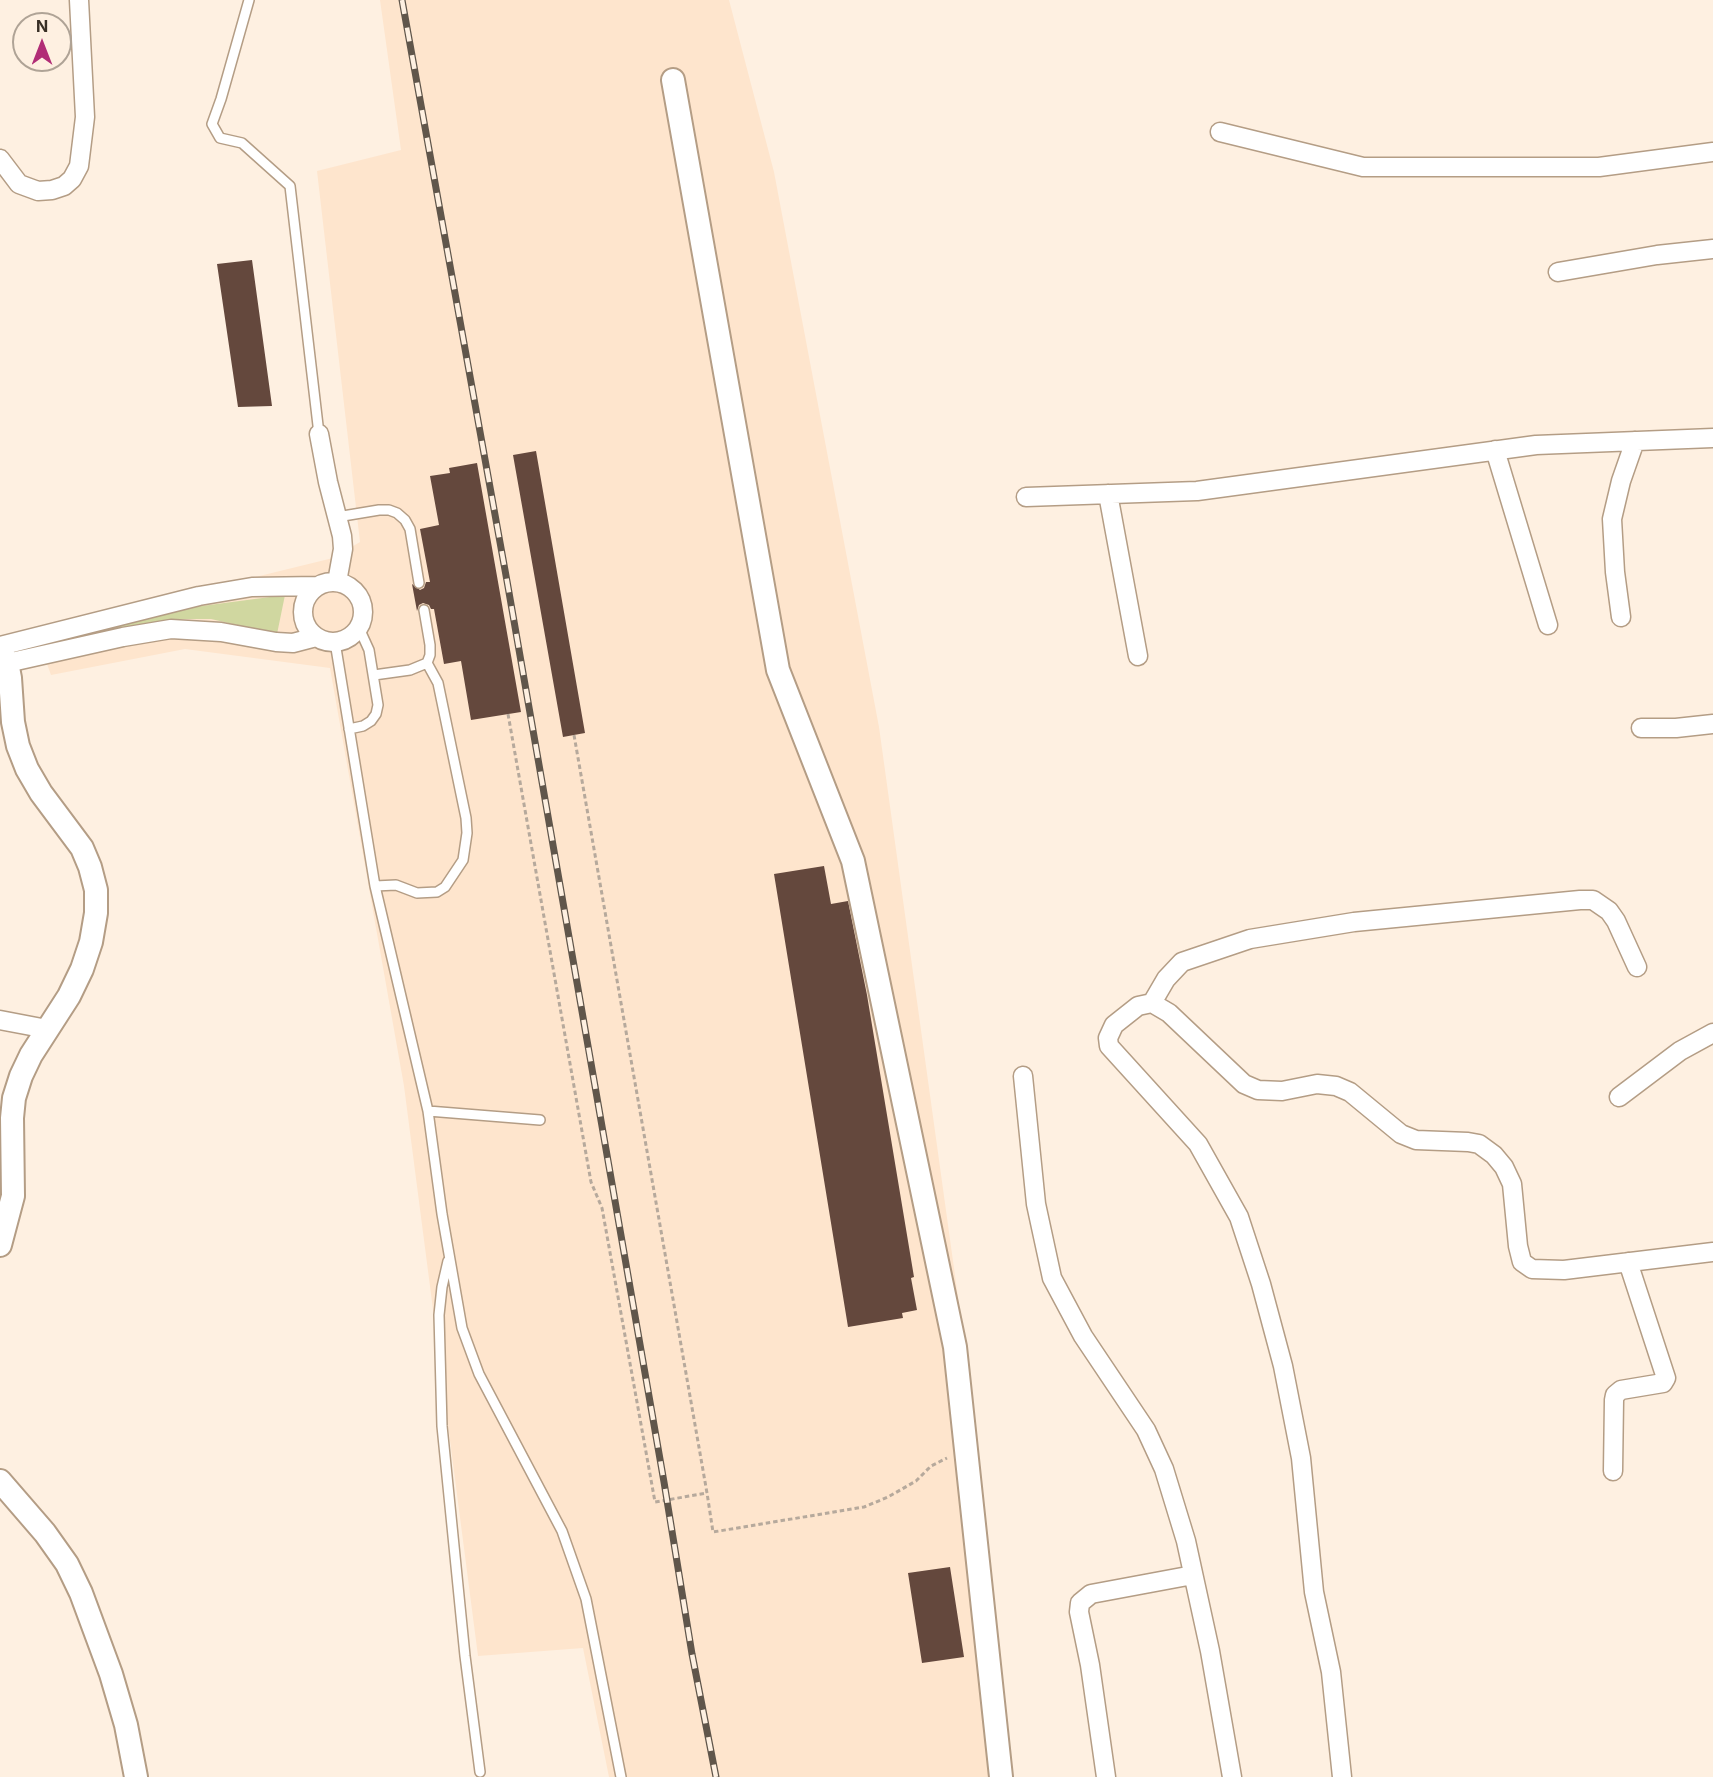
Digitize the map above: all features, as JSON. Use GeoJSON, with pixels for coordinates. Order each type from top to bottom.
{"type":"FeatureCollection","features":[{"type":"Feature","properties":{"kind":"street"},"geometry":{"type":"LineString","coordinates":[[0,159],[19,184],[38,191],[64,186],[72,179],[79,166],[85,117],[79,0]]}},
{"type":"Feature","properties":{"kind":"street"},"geometry":{"type":"LineString","coordinates":[[673,80],[778,670],[853,861],[955,1347],[1001,1777]]}},
{"type":"Feature","properties":{"kind":"street"},"geometry":{"type":"LineString","coordinates":[[1220,132],[1364,167],[1599,167],[1713,152]]}},
{"type":"Feature","properties":{"kind":"street"},"geometry":{"type":"LineString","coordinates":[[1558,272],[1657,255],[1713,249]]}},
{"type":"Feature","properties":{"kind":"street"},"geometry":{"type":"LineString","coordinates":[[319,434],[343,549],[337,582]]}},
{"type":"Feature","properties":{"kind":"street"},"geometry":{"type":"LineString","coordinates":[[1026,497],[1197,491],[1536,445],[1713,438]]}},
{"type":"Feature","properties":{"kind":"street"},"geometry":{"type":"LineString","coordinates":[[1621,617],[1615,572],[1612,519],[1621,480],[1635,441]]}},
{"type":"Feature","properties":{"kind":"street"},"geometry":{"type":"LineString","coordinates":[[1496,450],[1548,625]]}},
{"type":"Feature","properties":{"kind":"street"},"geometry":{"type":"LineString","coordinates":[[1108,494],[1138,656]]}},
{"type":"Feature","properties":{"kind":"street"},"geometry":{"type":"LineString","coordinates":[[327,582],[347,585],[356,591],[361,600],[363,609],[359,628],[344,640],[325,641],[308,630],[302,611],[304,601],[318,586],[327,582]]}},
{"type":"Feature","properties":{"kind":"street"},"geometry":{"type":"LineString","coordinates":[[3,663],[156,605],[218,592],[276,585],[318,586]]}},
{"type":"Feature","properties":{"kind":"street"},"geometry":{"type":"LineString","coordinates":[[3,663],[150,631],[171,629],[221,632],[293,643],[316,637]]}},
{"type":"Feature","properties":{"kind":"street"},"geometry":{"type":"LineString","coordinates":[[0,1245],[14,1098],[21,1076],[47,1029],[69,996],[82,969],[91,942],[96,912],[96,890],[82,848],[27,769],[18,746],[3,663]]}},
{"type":"Feature","properties":{"kind":"street"},"geometry":{"type":"LineString","coordinates":[[1641,728],[1676,728],[1713,724]]}},
{"type":"Feature","properties":{"kind":"street"},"geometry":{"type":"LineString","coordinates":[[1152,1003],[1166,979],[1182,962],[1250,939],[1354,922],[1580,900],[1593,900],[1609,911],[1637,967]]}},
{"type":"Feature","properties":{"kind":"street"},"geometry":{"type":"LineString","coordinates":[[1342,1777],[1331,1672],[1314,1592],[1301,1458],[1283,1366],[1261,1284],[1239,1217],[1198,1144],[1109,1046],[1108,1038],[1114,1024],[1138,1006],[1152,1003],[1169,1013],[1244,1084],[1258,1090],[1282,1091],[1317,1084],[1336,1086],[1350,1092],[1401,1134],[1416,1140],[1479,1144],[1494,1155],[1504,1167],[1512,1184],[1518,1246],[1522,1262],[1532,1269],[1564,1270],[1713,1252]]}},
{"type":"Feature","properties":{"kind":"street"},"geometry":{"type":"LineString","coordinates":[[0,1020],[47,1029]]}},
{"type":"Feature","properties":{"kind":"street"},"geometry":{"type":"LineString","coordinates":[[1619,1097],[1680,1051],[1713,1034]]}},
{"type":"Feature","properties":{"kind":"street"},"geometry":{"type":"LineString","coordinates":[[1023,1076],[1036,1204],[1052,1278],[1083,1336],[1146,1430],[1164,1469],[1186,1541],[1210,1651],[1232,1777]]}},
{"type":"Feature","properties":{"kind":"street"},"geometry":{"type":"LineString","coordinates":[[1613,1472],[1615,1395],[1621,1390],[1663,1383],[1666,1378],[1628,1262]]}},
{"type":"Feature","properties":{"kind":"street"},"geometry":{"type":"LineString","coordinates":[[0,1481],[45,1533],[67,1564],[81,1593],[111,1674],[126,1725],[136,1777]]}},
{"type":"Feature","properties":{"kind":"street"},"geometry":{"type":"LineString","coordinates":[[1106,1777],[1090,1665],[1079,1612],[1080,1603],[1083,1599],[1098,1593],[1193,1575]]}},
{"type":"Feature","properties":{"kind":"lane"},"geometry":{"type":"LineString","coordinates":[[249,0],[212,124],[220,138],[242,143],[290,186],[319,434]]}},
{"type":"Feature","properties":{"kind":"lane"},"geometry":{"type":"LineString","coordinates":[[337,518],[379,510],[397,513],[410,529],[419,583]]}},
{"type":"Feature","properties":{"kind":"lane"},"geometry":{"type":"LineString","coordinates":[[374,675],[410,670],[427,663],[430,645],[424,610]]}},
{"type":"Feature","properties":{"kind":"lane"},"geometry":{"type":"LineString","coordinates":[[349,729],[371,722],[378,705],[369,650],[359,628]]}},
{"type":"Feature","properties":{"kind":"lane"},"geometry":{"type":"LineString","coordinates":[[335,642],[375,886],[428,1111],[462,1328],[479,1374],[562,1531],[586,1599],[621,1777]]}},
{"type":"Feature","properties":{"kind":"lane"},"geometry":{"type":"LineString","coordinates":[[375,886],[396,885],[417,893],[437,892],[446,887],[452,879],[464,853],[467,833],[466,818],[438,683],[427,663]]}},
{"type":"Feature","properties":{"kind":"lane"},"geometry":{"type":"LineString","coordinates":[[428,1111],[540,1120]]}},
{"type":"Feature","properties":{"kind":"lane"},"geometry":{"type":"LineString","coordinates":[[449,1255],[439,1315],[442,1426],[465,1656],[480,1772]]}},
{"type":"Feature","properties":{"kind":"path"},"geometry":{"type":"LineString","coordinates":[[508,714],[591,1182],[602,1208],[655,1502],[707,1493]]}},
{"type":"Feature","properties":{"kind":"path"},"geometry":{"type":"LineString","coordinates":[[574,735],[712,1532],[864,1507],[916,1481],[931,1466],[953,1455],[965,1444]]}},
{"type":"Feature","properties":{"kind":"shaded area"},"geometry":{"type":"Polygon","coordinates":[[[380,0],[729,0],[774,172],[879,727],[971,1391],[998,1777],[609,1777],[583,1648],[478,1656],[404,1086],[330,668],[185,649],[51,675],[35,631],[333,558],[360,542],[317,171],[401,150],[380,0]]]}},
{"type":"Feature","properties":{"kind":"green space"},"geometry":{"type":"Polygon","coordinates":[[[285,595],[277,634],[211,619],[178,619],[143,625],[22,654],[17,651],[179,609],[285,595]]]}},
{"type":"Feature","properties":{"kind":"building"},"geometry":{"type":"Polygon","coordinates":[[[252,260],[272,406],[238,407],[217,264],[252,260]]]}},
{"type":"Feature","properties":{"kind":"building"},"geometry":{"type":"Polygon","coordinates":[[[536,451],[585,733],[563,737],[513,455],[536,451]]]}},
{"type":"Feature","properties":{"kind":"building"},"geometry":{"type":"Polygon","coordinates":[[[477,463],[521,712],[471,720],[461,661],[444,664],[434,609],[423,603],[419,605],[417,611],[412,584],[420,590],[424,588],[426,582],[430,582],[420,529],[439,525],[430,476],[450,473],[449,468],[477,463]]]}},
{"type":"Feature","properties":{"kind":"building"},"geometry":{"type":"Polygon","coordinates":[[[824,866],[831,904],[848,901],[867,995],[914,1277],[911,1278],[917,1310],[902,1313],[903,1318],[848,1327],[774,874],[824,866]]]}},
{"type":"Feature","properties":{"kind":"building"},"geometry":{"type":"Polygon","coordinates":[[[950,1567],[964,1657],[922,1663],[908,1573],[950,1567]]]}},
{"type":"Feature","properties":{"kind":"railway"},"geometry":{"type":"LineString","coordinates":[[402,0],[507,581],[692,1654],[716,1777]]}}]}
